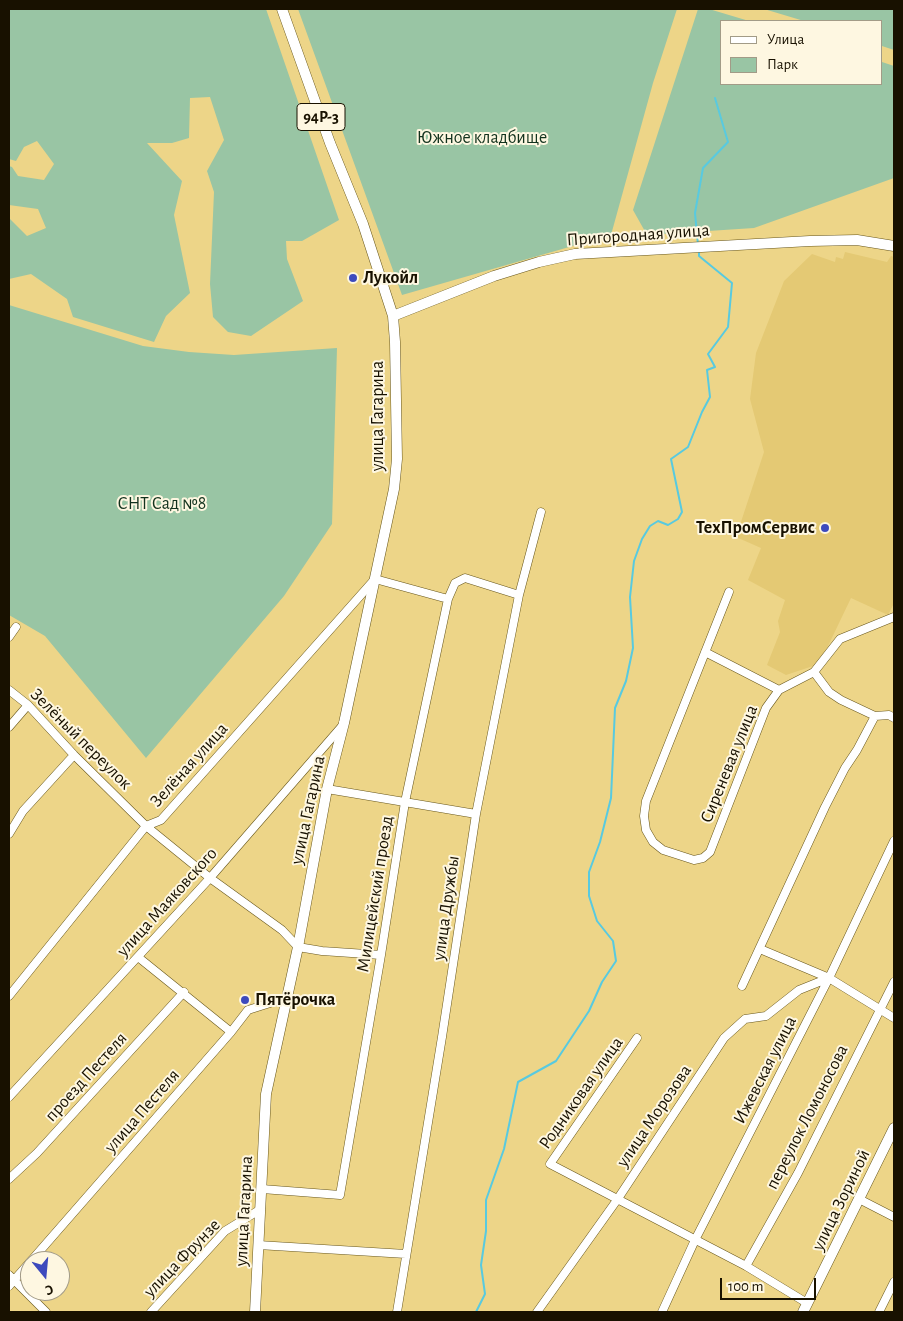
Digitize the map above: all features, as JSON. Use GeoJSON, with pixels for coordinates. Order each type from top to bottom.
{"type":"FeatureCollection","features":[{"type":"Feature","properties":{"kind":"main road","name":"94Р-3"},"geometry":{"type":"LineString","coordinates":[[282,9],[330,143],[363,224],[393,316]]}},
{"type":"Feature","properties":{"kind":"main road","name":"Пригородная улица"},"geometry":{"type":"LineString","coordinates":[[393,316],[494,276],[539,262],[575,254],[857,240],[894,246]]}},
{"type":"Feature","properties":{"kind":"main road","name":"улица Гагарина"},"geometry":{"type":"LineString","coordinates":[[255,1312],[266,1094],[298,947],[327,789],[344,723],[394,489],[397,459],[393,316]]}},
{"type":"Feature","properties":{"kind":"main road","name":"улица Зориной"},"geometry":{"type":"LineString","coordinates":[[805,1308],[894,1128]]}},
{"type":"Feature","properties":{"kind":"street","name":"улица Дружбы"},"geometry":{"type":"LineString","coordinates":[[397,1312],[476,814],[519,595],[541,512]]}},
{"type":"Feature","properties":{"kind":"street"},"geometry":{"type":"LineString","coordinates":[[375,579],[448,599],[455,583],[465,578],[519,595]]}},
{"type":"Feature","properties":{"kind":"street","name":"Зелёная улица"},"geometry":{"type":"LineString","coordinates":[[9,996],[146,826],[161,820],[375,579]]}},
{"type":"Feature","properties":{"kind":"street"},"geometry":{"type":"LineString","coordinates":[[729,592],[705,652],[779,690],[814,672],[840,639],[894,617]]}},
{"type":"Feature","properties":{"kind":"street","name":"Милицейский проезд"},"geometry":{"type":"LineString","coordinates":[[262,1189],[340,1195],[405,802],[448,599]]}},
{"type":"Feature","properties":{"kind":"street"},"geometry":{"type":"LineString","coordinates":[[9,637],[16,627]]}},
{"type":"Feature","properties":{"kind":"street","name":"Сиреневая улица"},"geometry":{"type":"LineString","coordinates":[[705,652],[646,801],[644,816],[646,830],[653,842],[663,850],[694,860],[703,858],[710,852],[766,708],[779,690]]}},
{"type":"Feature","properties":{"kind":"street"},"geometry":{"type":"LineString","coordinates":[[814,672],[829,692],[841,700],[875,716],[889,715],[894,718]]}},
{"type":"Feature","properties":{"kind":"street","name":"Зелёный переулок"},"geometry":{"type":"LineString","coordinates":[[9,690],[28,706],[74,755],[146,826],[210,878],[282,930],[298,947]]}},
{"type":"Feature","properties":{"kind":"street"},"geometry":{"type":"LineString","coordinates":[[9,727],[28,706]]}},
{"type":"Feature","properties":{"kind":"street"},"geometry":{"type":"LineString","coordinates":[[742,986],[825,807],[875,716]]}},
{"type":"Feature","properties":{"kind":"street","name":"улица Маяковского"},"geometry":{"type":"LineString","coordinates":[[9,1097],[210,878],[344,723]]}},
{"type":"Feature","properties":{"kind":"street"},"geometry":{"type":"LineString","coordinates":[[9,834],[22,811],[74,755]]}},
{"type":"Feature","properties":{"kind":"street"},"geometry":{"type":"LineString","coordinates":[[327,789],[476,814]]}},
{"type":"Feature","properties":{"kind":"street","name":"Ижевская улица"},"geometry":{"type":"LineString","coordinates":[[662,1312],[695,1240],[829,978],[894,841]]}},
{"type":"Feature","properties":{"kind":"street"},"geometry":{"type":"LineString","coordinates":[[298,947],[322,951],[381,955]]}},
{"type":"Feature","properties":{"kind":"street"},"geometry":{"type":"LineString","coordinates":[[760,949],[829,978],[894,1018]]}},
{"type":"Feature","properties":{"kind":"street"},"geometry":{"type":"LineString","coordinates":[[138,956],[231,1032]]}},
{"type":"Feature","properties":{"kind":"street","name":"улица Морозова"},"geometry":{"type":"LineString","coordinates":[[537,1312],[617,1200],[724,1038],[745,1019],[766,1016],[799,990],[829,978]]}},
{"type":"Feature","properties":{"kind":"street","name":"переулок Ломоносова"},"geometry":{"type":"LineString","coordinates":[[746,1266],[798,1172],[894,982]]}},
{"type":"Feature","properties":{"kind":"street","name":"проезд Пестеля"},"geometry":{"type":"LineString","coordinates":[[9,1180],[37,1153],[184,992]]}},
{"type":"Feature","properties":{"kind":"street","name":"улица Пестеля"},"geometry":{"type":"LineString","coordinates":[[41,1251],[248,1010],[286,998]]}},
{"type":"Feature","properties":{"kind":"street","name":"Родниковая улица"},"geometry":{"type":"LineString","coordinates":[[617,1200],[550,1164],[637,1038]]}},
{"type":"Feature","properties":{"kind":"street"},"geometry":{"type":"LineString","coordinates":[[617,1200],[746,1266],[805,1308]]}},
{"type":"Feature","properties":{"kind":"street"},"geometry":{"type":"LineString","coordinates":[[859,1200],[894,1217]]}},
{"type":"Feature","properties":{"kind":"street","name":"улица Фрунзе"},"geometry":{"type":"LineString","coordinates":[[151,1312],[225,1231],[260,1209]]}},
{"type":"Feature","properties":{"kind":"street"},"geometry":{"type":"LineString","coordinates":[[258,1245],[406,1254]]}},
{"type":"Feature","properties":{"kind":"street"},"geometry":{"type":"LineString","coordinates":[[11,1281],[46,1312]]}},
{"type":"Feature","properties":{"kind":"street"},"geometry":{"type":"LineString","coordinates":[[879,1312],[894,1282]]}},
{"type":"Feature","properties":{"kind":"shaded area"},"geometry":{"type":"Polygon","coordinates":[[[845,252],[887,262],[891,256],[894,257],[894,603],[888,615],[851,598],[828,646],[816,665],[786,675],[767,665],[780,632],[778,621],[785,600],[748,580],[761,548],[736,537],[764,452],[750,399],[756,353],[784,281],[812,254],[835,262],[836,257],[843,259],[845,252]]]}},
{"type":"Feature","properties":{"kind":"green space"},"geometry":{"type":"Polygon","coordinates":[[[9,9],[266,9],[339,220],[302,241],[286,241],[287,259],[303,301],[251,336],[228,332],[213,317],[210,284],[214,192],[207,171],[224,140],[210,97],[190,98],[189,138],[172,143],[147,143],[182,181],[174,215],[190,293],[166,316],[154,342],[73,317],[67,299],[31,274],[9,279],[9,218],[27,236],[46,228],[38,209],[9,205],[9,166],[12,167],[18,176],[44,180],[54,164],[37,141],[24,147],[16,161],[9,159],[9,9]]]}},
{"type":"Feature","properties":{"kind":"green space","name":"Южное кладбище"},"geometry":{"type":"Polygon","coordinates":[[[298,9],[677,9],[653,83],[611,235],[402,295],[298,9]]]}},
{"type":"Feature","properties":{"kind":"green space"},"geometry":{"type":"Polygon","coordinates":[[[698,9],[709,9],[746,20],[720,20],[720,85],[883,85],[883,62],[894,66],[894,178],[754,228],[647,235],[633,210],[698,9]]]}},
{"type":"Feature","properties":{"kind":"green space"},"geometry":{"type":"Polygon","coordinates":[[[764,9],[894,9],[894,50],[883,46],[883,20],[801,20],[764,9]]]}},
{"type":"Feature","properties":{"kind":"green space","name":"СНТ Сад №8"},"geometry":{"type":"Polygon","coordinates":[[[9,305],[143,346],[234,355],[337,348],[332,524],[284,596],[146,758],[45,636],[9,615],[9,305]]]}},
{"type":"Feature","properties":{"kind":"waterway"},"geometry":{"type":"LineString","coordinates":[[698,245],[695,213],[703,168],[728,142],[715,98]]}},
{"type":"Feature","properties":{"kind":"waterway"},"geometry":{"type":"LineString","coordinates":[[476,1312],[485,1294],[481,1265],[486,1231],[486,1200],[504,1149],[518,1082],[556,1061],[589,1011],[602,982],[616,961],[613,941],[597,921],[589,896],[589,872],[600,842],[611,798],[615,708],[626,681],[633,648],[630,597],[634,561],[642,539],[650,526],[658,521],[668,525],[678,519],[682,512],[671,459],[688,447],[710,397],[707,370],[715,367],[708,354],[728,327],[732,283],[699,256],[699,252]]}},
{"type":"Feature","properties":{"kind":"place","name":"Лукойл"},"geometry":{"type":"Point","coordinates":[353,278]}},
{"type":"Feature","properties":{"kind":"place","name":"ТехПромСервис"},"geometry":{"type":"Point","coordinates":[825,528]}},
{"type":"Feature","properties":{"kind":"place","name":"Пятёрочка"},"geometry":{"type":"Point","coordinates":[245,1000]}}]}
